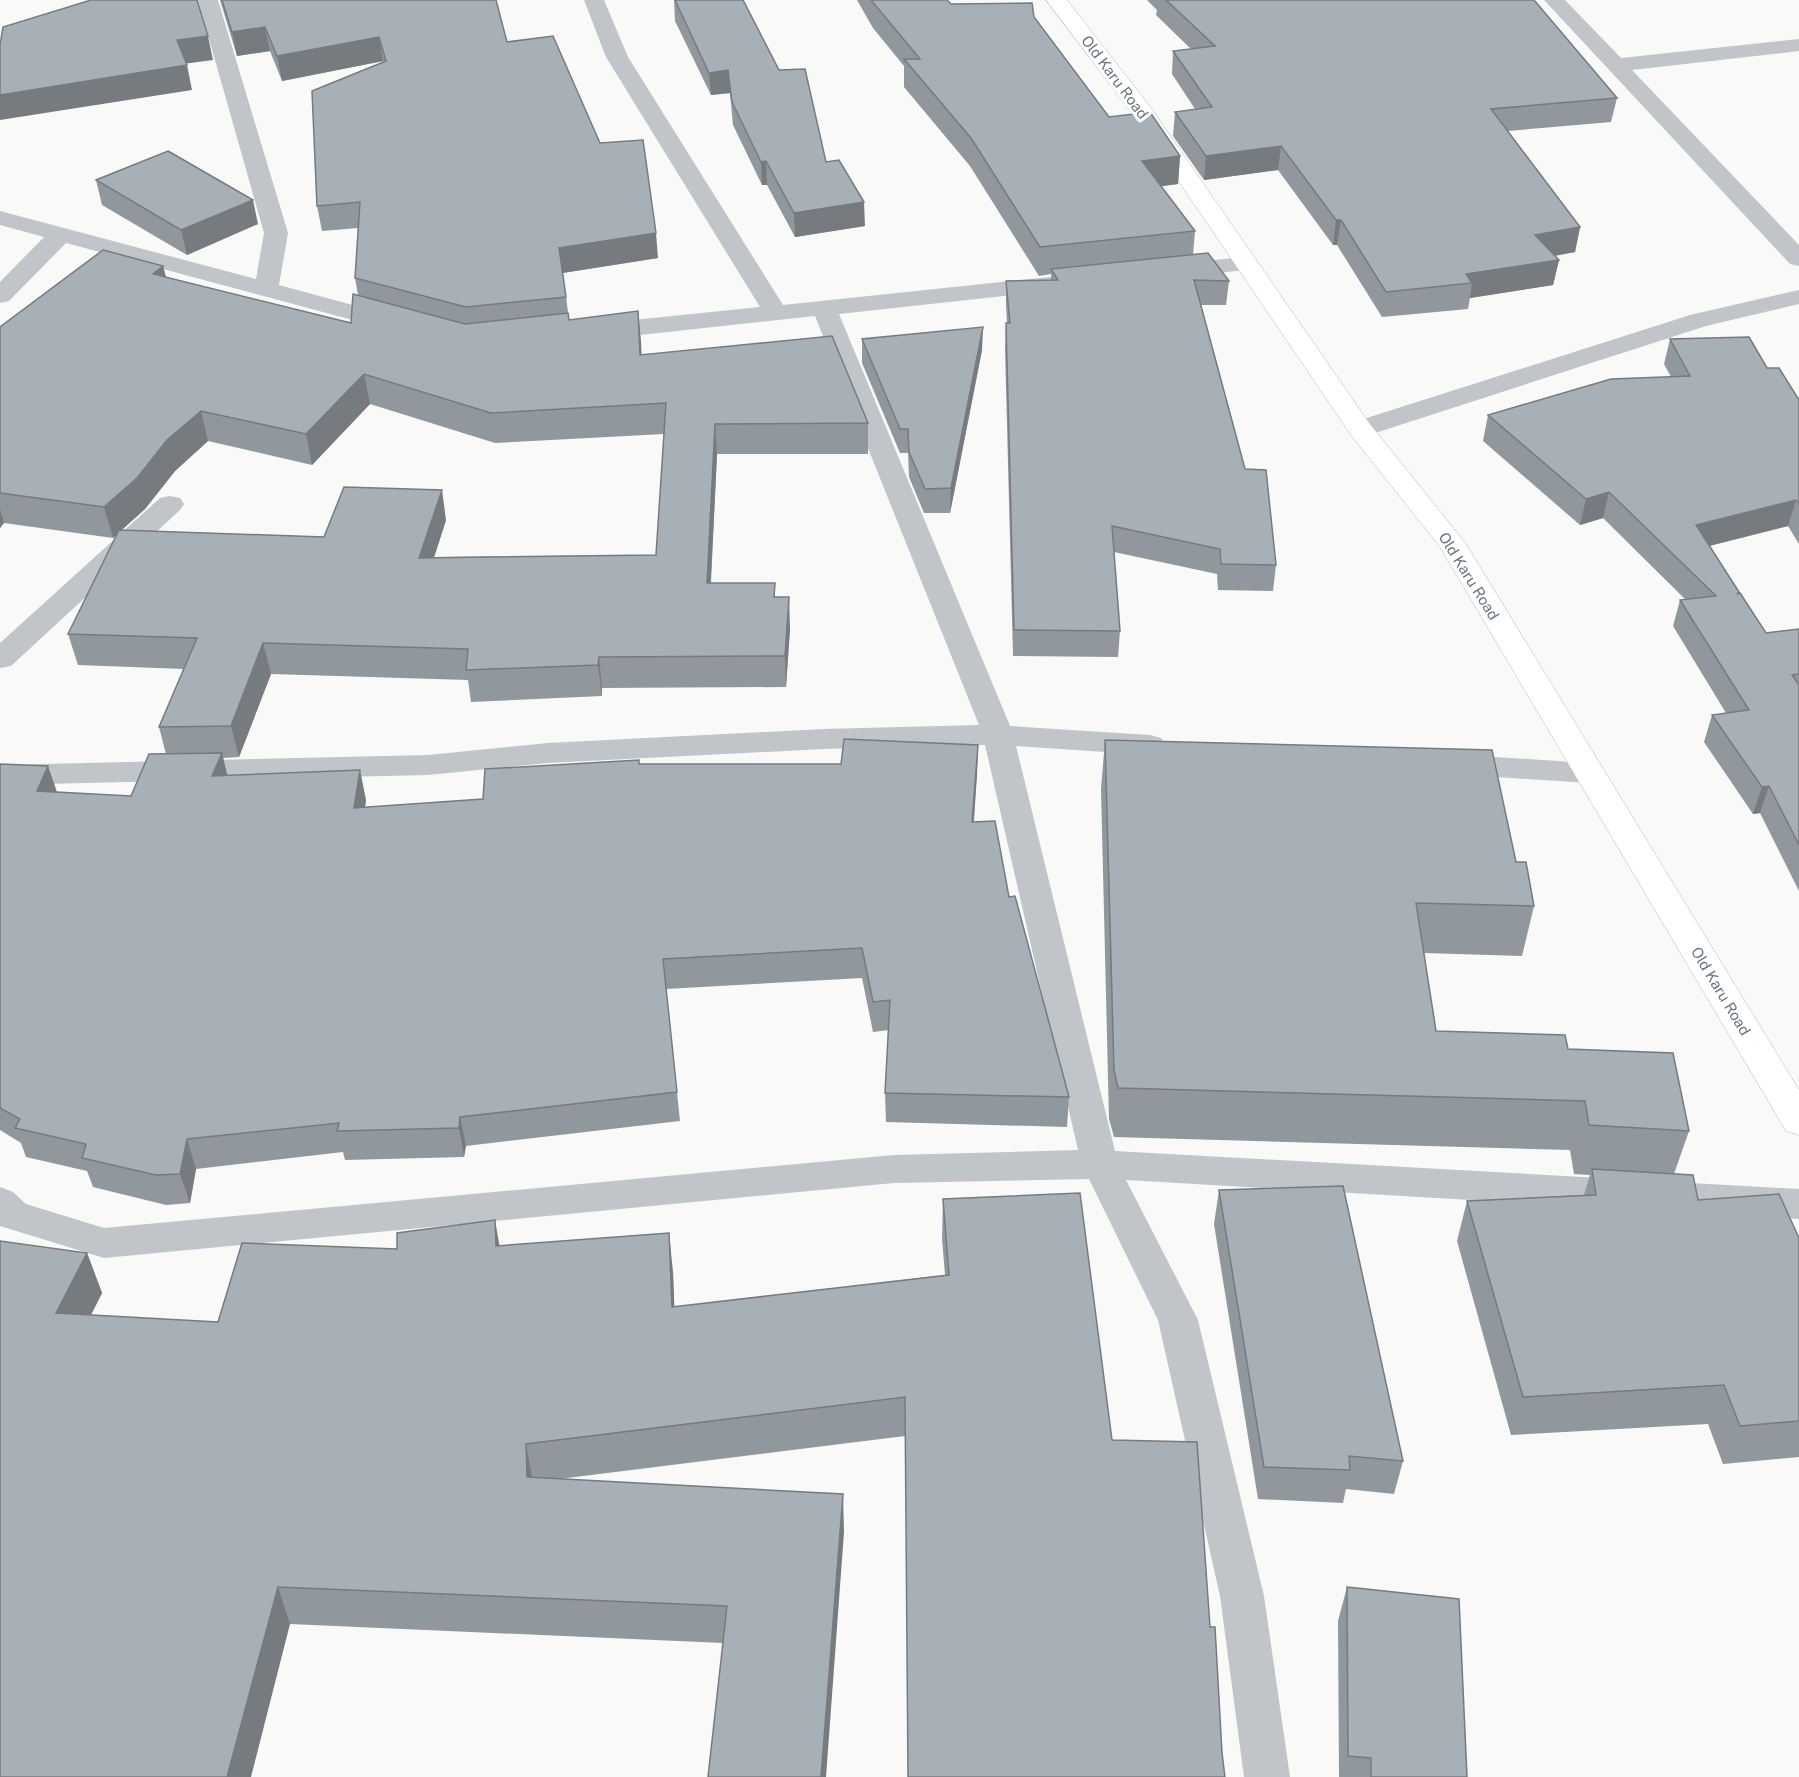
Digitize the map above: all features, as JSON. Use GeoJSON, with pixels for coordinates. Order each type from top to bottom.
{"type":"FeatureCollection","features":[{"type":"Feature","properties":{"kind":"main road","name":"Old Karu Road"},"geometry":{"type":"LineString","coordinates":[[1056,0],[1143,113],[1360,429],[1452,544],[1799,1121]]}},
{"type":"Feature","properties":{"kind":"street"},"geometry":{"type":"LineString","coordinates":[[208,0],[276,233],[266,290]]}},
{"type":"Feature","properties":{"kind":"street"},"geometry":{"type":"LineString","coordinates":[[594,0],[617,57],[776,313]]}},
{"type":"Feature","properties":{"kind":"street"},"geometry":{"type":"LineString","coordinates":[[1554,0],[1799,259]]}},
{"type":"Feature","properties":{"kind":"street"},"geometry":{"type":"LineString","coordinates":[[1616,65],[1799,45]]}},
{"type":"Feature","properties":{"kind":"street"},"geometry":{"type":"LineString","coordinates":[[0,218],[416,330]]}},
{"type":"Feature","properties":{"kind":"street"},"geometry":{"type":"LineString","coordinates":[[0,297],[61,234]]}},
{"type":"Feature","properties":{"kind":"street"},"geometry":{"type":"LineString","coordinates":[[1152,274],[1245,264]]}},
{"type":"Feature","properties":{"kind":"street"},"geometry":{"type":"LineString","coordinates":[[570,335],[1070,282]]}},
{"type":"Feature","properties":{"kind":"street"},"geometry":{"type":"LineString","coordinates":[[1360,429],[1699,320],[1799,297]]}},
{"type":"Feature","properties":{"kind":"street"},"geometry":{"type":"LineString","coordinates":[[824,307],[998,735],[1100,1164],[1178,1320],[1242,1596],[1267,1777]]}},
{"type":"Feature","properties":{"kind":"street"},"geometry":{"type":"LineString","coordinates":[[0,659],[170,504]]}},
{"type":"Feature","properties":{"kind":"street"},"geometry":{"type":"LineString","coordinates":[[0,775],[428,765],[548,753],[824,739],[998,735],[1175,747]]}},
{"type":"Feature","properties":{"kind":"street"},"geometry":{"type":"LineString","coordinates":[[1424,762],[1589,773]]}},
{"type":"Feature","properties":{"kind":"street"},"geometry":{"type":"LineString","coordinates":[[0,1202],[13,1215],[104,1243],[894,1169],[1100,1164],[1799,1204]]}},
{"type":"Feature","properties":{"kind":"building"},"geometry":{"type":"Polygon","coordinates":[[[91,0],[197,0],[208,36],[177,40],[187,65],[0,95],[0,45],[3,27],[91,0]]]}},
{"type":"Feature","properties":{"kind":"building"},"geometry":{"type":"Polygon","coordinates":[[[222,0],[496,0],[507,42],[553,36],[600,143],[643,140],[656,233],[559,248],[566,297],[466,307],[355,278],[360,202],[317,206],[312,91],[386,61],[379,37],[277,56],[265,27],[232,32],[222,0]]]}},
{"type":"Feature","properties":{"kind":"building"},"geometry":{"type":"Polygon","coordinates":[[[675,0],[743,0],[779,70],[805,69],[826,162],[839,160],[864,202],[794,213],[766,161],[761,162],[732,102],[728,70],[709,73],[675,0]]]}},
{"type":"Feature","properties":{"kind":"building"},"geometry":{"type":"Polygon","coordinates":[[[871,0],[947,0],[951,4],[1032,3],[1034,17],[1109,117],[1150,112],[1180,156],[1142,161],[1195,231],[1040,247],[971,138],[904,59],[920,59],[871,0]]]}},
{"type":"Feature","properties":{"kind":"building"},"geometry":{"type":"Polygon","coordinates":[[[1166,0],[1534,0],[1617,98],[1491,109],[1580,227],[1535,235],[1559,260],[1466,274],[1472,283],[1386,292],[1341,220],[1336,220],[1281,146],[1206,156],[1175,112],[1212,107],[1173,51],[1215,46],[1166,0]]]}},
{"type":"Feature","properties":{"kind":"building"},"geometry":{"type":"Polygon","coordinates":[[[168,151],[253,200],[181,230],[96,180],[168,151]]]}},
{"type":"Feature","properties":{"kind":"building"},"geometry":{"type":"Polygon","coordinates":[[[103,250],[163,266],[153,274],[351,323],[353,294],[465,324],[568,313],[569,320],[638,311],[640,355],[832,336],[868,423],[715,424],[707,583],[775,583],[774,597],[789,597],[785,656],[599,657],[598,665],[466,670],[468,649],[263,643],[231,726],[159,727],[197,638],[68,634],[119,530],[324,537],[344,487],[442,490],[419,558],[656,555],[666,403],[491,413],[364,374],[306,434],[201,411],[167,440],[137,478],[104,507],[0,493],[0,327],[103,250]]]}},
{"type":"Feature","properties":{"kind":"building"},"geometry":{"type":"Polygon","coordinates":[[[1208,253],[1229,281],[1194,280],[1245,469],[1266,470],[1276,565],[1221,564],[1220,549],[1112,526],[1120,631],[1014,630],[1006,323],[1010,323],[1006,281],[1058,280],[1051,269],[1208,253]]]}},
{"type":"Feature","properties":{"kind":"building"},"geometry":{"type":"Polygon","coordinates":[[[983,327],[951,488],[925,489],[909,452],[908,429],[900,429],[862,339],[983,327]]]}},
{"type":"Feature","properties":{"kind":"building"},"geometry":{"type":"Polygon","coordinates":[[[1749,337],[1767,368],[1779,368],[1799,400],[1799,504],[1796,500],[1696,525],[1739,592],[1737,594],[1740,593],[1766,633],[1799,629],[1799,674],[1792,675],[1799,685],[1799,845],[1769,786],[1762,787],[1712,715],[1749,710],[1680,600],[1716,596],[1609,492],[1586,499],[1488,415],[1611,379],[1690,376],[1670,339],[1749,337]]]}},
{"type":"Feature","properties":{"kind":"building"},"geometry":{"type":"Polygon","coordinates":[[[844,739],[978,745],[972,822],[995,821],[1009,897],[1015,896],[1069,1097],[885,1093],[890,1000],[873,1002],[862,948],[663,959],[677,1092],[460,1117],[459,1128],[337,1131],[339,1123],[187,1139],[180,1174],[156,1175],[82,1158],[86,1144],[15,1128],[20,1119],[0,1108],[0,764],[48,766],[37,791],[131,796],[149,754],[222,753],[212,776],[360,770],[354,808],[483,799],[485,769],[639,760],[639,764],[841,764],[844,739]]]}},
{"type":"Feature","properties":{"kind":"building"},"geometry":{"type":"Polygon","coordinates":[[[1105,740],[1492,750],[1516,862],[1526,862],[1534,906],[1416,903],[1436,1031],[1565,1035],[1568,1049],[1673,1053],[1689,1131],[1589,1125],[1585,1101],[1118,1088],[1114,1070],[1105,740]]]}},
{"type":"Feature","properties":{"kind":"building"},"geometry":{"type":"Polygon","coordinates":[[[1592,1169],[1693,1175],[1698,1200],[1779,1194],[1799,1238],[1799,1421],[1740,1426],[1724,1385],[1523,1397],[1467,1201],[1596,1195],[1592,1169]]]}},
{"type":"Feature","properties":{"kind":"building"},"geometry":{"type":"Polygon","coordinates":[[[1343,1186],[1403,1461],[1349,1456],[1350,1470],[1264,1467],[1219,1190],[1343,1186]]]}},
{"type":"Feature","properties":{"kind":"building"},"geometry":{"type":"Polygon","coordinates":[[[1080,1193],[1112,1440],[1197,1442],[1210,1627],[1215,1627],[1225,1777],[908,1777],[905,1397],[526,1444],[527,1477],[843,1494],[821,1777],[708,1777],[727,1606],[278,1587],[227,1777],[0,1777],[0,1241],[87,1253],[56,1313],[218,1322],[242,1243],[397,1249],[397,1233],[495,1220],[496,1246],[669,1233],[672,1307],[949,1275],[943,1199],[1080,1193]]]}},
{"type":"Feature","properties":{"kind":"building"},"geometry":{"type":"Polygon","coordinates":[[[1347,1587],[1459,1599],[1467,1777],[1371,1777],[1371,1758],[1348,1756],[1347,1587]]]}}]}
